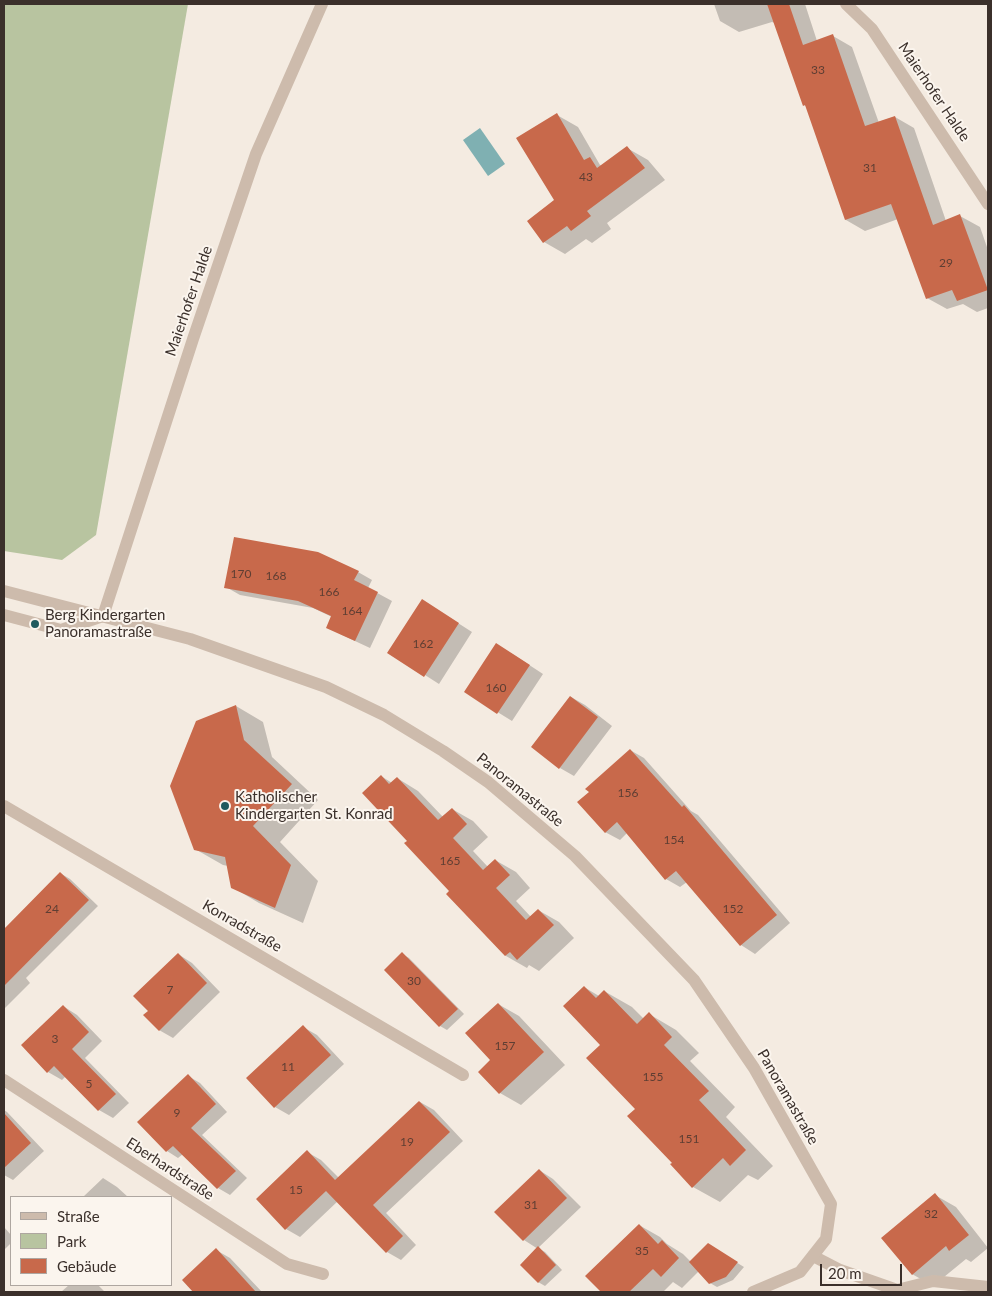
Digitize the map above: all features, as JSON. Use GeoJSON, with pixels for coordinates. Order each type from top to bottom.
{"type":"FeatureCollection","features":[{"type":"Feature","properties":{"kind":"street","name":"Maierhofer Halde"},"geometry":{"type":"LineString","coordinates":[[103,616],[192,339],[256,154],[322,4]]}},
{"type":"Feature","properties":{"kind":"street","name":"Maierhofer Halde"},"geometry":{"type":"LineString","coordinates":[[846,4],[872,29],[988,204]]}},
{"type":"Feature","properties":{"kind":"street","name":"Panoramastraße"},"geometry":{"type":"LineString","coordinates":[[4,591],[190,639],[326,686],[384,715],[443,751],[488,782],[575,856],[694,980],[754,1068],[831,1204],[826,1239],[813,1256]]}},
{"type":"Feature","properties":{"kind":"street"},"geometry":{"type":"LineString","coordinates":[[4,615],[61,630],[103,616]]}},
{"type":"Feature","properties":{"kind":"street","name":"Konradstraße"},"geometry":{"type":"LineString","coordinates":[[4,806],[463,1075]]}},
{"type":"Feature","properties":{"kind":"street","name":"Eberhardstraße"},"geometry":{"type":"LineString","coordinates":[[4,1080],[288,1264],[323,1274]]}},
{"type":"Feature","properties":{"kind":"street"},"geometry":{"type":"LineString","coordinates":[[753,1292],[800,1272],[813,1256],[840,1270],[897,1290],[933,1281],[988,1287]]}},
{"type":"Feature","properties":{"kind":"green space"},"geometry":{"type":"Polygon","coordinates":[[[4,4],[188,4],[96,535],[62,560],[4,551],[4,4]]]}},
{"type":"Feature","properties":{"kind":"water"},"geometry":{"type":"Polygon","coordinates":[[[480,128],[505,164],[488,176],[463,140],[480,128]]]}},
{"type":"Feature","properties":{"kind":"building"},"geometry":{"type":"Polygon","coordinates":[[[767,4],[789,4],[803,45],[833,34],[865,126],[895,116],[933,225],[960,214],[988,290],[957,301],[952,290],[926,299],[891,204],[845,220],[767,4]]]}},
{"type":"Feature","properties":{"kind":"building"},"geometry":{"type":"Polygon","coordinates":[[[557,113],[584,160],[590,157],[597,168],[627,146],[645,168],[587,211],[591,216],[571,231],[567,226],[543,243],[527,221],[554,200],[516,138],[557,113]]]}},
{"type":"Feature","properties":{"kind":"building"},"geometry":{"type":"Polygon","coordinates":[[[234,537],[318,552],[359,571],[354,580],[378,592],[355,641],[326,628],[331,616],[298,601],[224,588],[234,537]]]}},
{"type":"Feature","properties":{"kind":"building"},"geometry":{"type":"Polygon","coordinates":[[[422,599],[459,623],[424,677],[387,653],[422,599]]]}},
{"type":"Feature","properties":{"kind":"building"},"geometry":{"type":"Polygon","coordinates":[[[496,643],[530,665],[497,714],[464,692],[496,643]]]}},
{"type":"Feature","properties":{"kind":"building"},"geometry":{"type":"Polygon","coordinates":[[[570,696],[598,717],[559,769],[531,747],[570,696]]]}},
{"type":"Feature","properties":{"kind":"building","name":"Katholischer Kindergarten St. Konrad"},"geometry":{"type":"Polygon","coordinates":[[[236,705],[244,740],[292,784],[253,826],[291,865],[275,908],[231,888],[225,857],[194,850],[170,786],[196,721],[236,705]]]}},
{"type":"Feature","properties":{"kind":"building"},"geometry":{"type":"Polygon","coordinates":[[[630,749],[682,807],[684,805],[777,915],[740,946],[676,871],[665,880],[617,822],[605,833],[577,802],[589,792],[585,789],[630,749]]]}},
{"type":"Feature","properties":{"kind":"building"},"geometry":{"type":"Polygon","coordinates":[[[381,775],[389,784],[397,777],[438,820],[452,808],[467,824],[453,838],[483,870],[495,859],[510,875],[496,888],[526,920],[538,909],[554,925],[517,960],[510,952],[505,956],[446,894],[449,891],[404,843],[407,841],[362,793],[381,775]]]}},
{"type":"Feature","properties":{"kind":"building"},"geometry":{"type":"Polygon","coordinates":[[[60,872],[89,900],[4,986],[4,929],[60,872]]]}},
{"type":"Feature","properties":{"kind":"building"},"geometry":{"type":"Polygon","coordinates":[[[402,952],[458,1009],[439,1027],[384,970],[402,952]]]}},
{"type":"Feature","properties":{"kind":"building"},"geometry":{"type":"Polygon","coordinates":[[[178,953],[207,983],[159,1031],[143,1015],[148,1011],[133,996],[178,953]]]}},
{"type":"Feature","properties":{"kind":"building"},"geometry":{"type":"Polygon","coordinates":[[[584,986],[596,998],[604,990],[637,1024],[649,1012],[672,1037],[664,1045],[709,1091],[699,1100],[746,1150],[730,1166],[723,1158],[692,1188],[670,1164],[672,1163],[627,1116],[635,1109],[586,1058],[600,1045],[563,1006],[584,986]]]}},
{"type":"Feature","properties":{"kind":"building"},"geometry":{"type":"Polygon","coordinates":[[[498,1003],[544,1052],[499,1094],[478,1072],[490,1060],[465,1033],[498,1003]]]}},
{"type":"Feature","properties":{"kind":"building"},"geometry":{"type":"Polygon","coordinates":[[[63,1005],[89,1032],[72,1049],[116,1094],[98,1111],[54,1066],[47,1073],[21,1045],[63,1005]]]}},
{"type":"Feature","properties":{"kind":"building"},"geometry":{"type":"Polygon","coordinates":[[[303,1025],[331,1055],[274,1108],[246,1078],[303,1025]]]}},
{"type":"Feature","properties":{"kind":"building"},"geometry":{"type":"Polygon","coordinates":[[[188,1074],[216,1104],[191,1128],[236,1171],[217,1189],[173,1146],[166,1152],[137,1122],[188,1074]]]}},
{"type":"Feature","properties":{"kind":"building"},"geometry":{"type":"Polygon","coordinates":[[[419,1101],[450,1132],[373,1205],[403,1236],[386,1253],[326,1191],[285,1230],[256,1199],[307,1150],[335,1180],[419,1101]]]}},
{"type":"Feature","properties":{"kind":"building"},"geometry":{"type":"Polygon","coordinates":[[[4,1113],[31,1143],[4,1168],[4,1113]]]}},
{"type":"Feature","properties":{"kind":"building"},"geometry":{"type":"Polygon","coordinates":[[[539,1169],[567,1198],[523,1241],[494,1212],[539,1169]]]}},
{"type":"Feature","properties":{"kind":"building"},"geometry":{"type":"Polygon","coordinates":[[[935,1193],[969,1235],[949,1251],[946,1246],[912,1275],[881,1238],[935,1193]]]}},
{"type":"Feature","properties":{"kind":"building"},"geometry":{"type":"Polygon","coordinates":[[[639,1224],[658,1244],[662,1240],[679,1258],[661,1277],[653,1269],[629,1292],[601,1292],[585,1276],[639,1224]]]}},
{"type":"Feature","properties":{"kind":"building"},"geometry":{"type":"Polygon","coordinates":[[[708,1243],[738,1262],[726,1277],[709,1284],[689,1262],[708,1243]]]}},
{"type":"Feature","properties":{"kind":"building"},"geometry":{"type":"Polygon","coordinates":[[[538,1246],[556,1265],[538,1283],[520,1265],[538,1246]]]}},
{"type":"Feature","properties":{"kind":"building"},"geometry":{"type":"Polygon","coordinates":[[[216,1248],[256,1292],[193,1292],[182,1280],[216,1248]]]}},
{"type":"Feature","properties":{"kind":"place","name":"Berg Kindergarten Panoramastraße"},"geometry":{"type":"Point","coordinates":[35,624]}},
{"type":"Feature","properties":{"kind":"place","name":"Katholischer Kindergarten St. Konrad"},"geometry":{"type":"Point","coordinates":[225,806]}}]}
